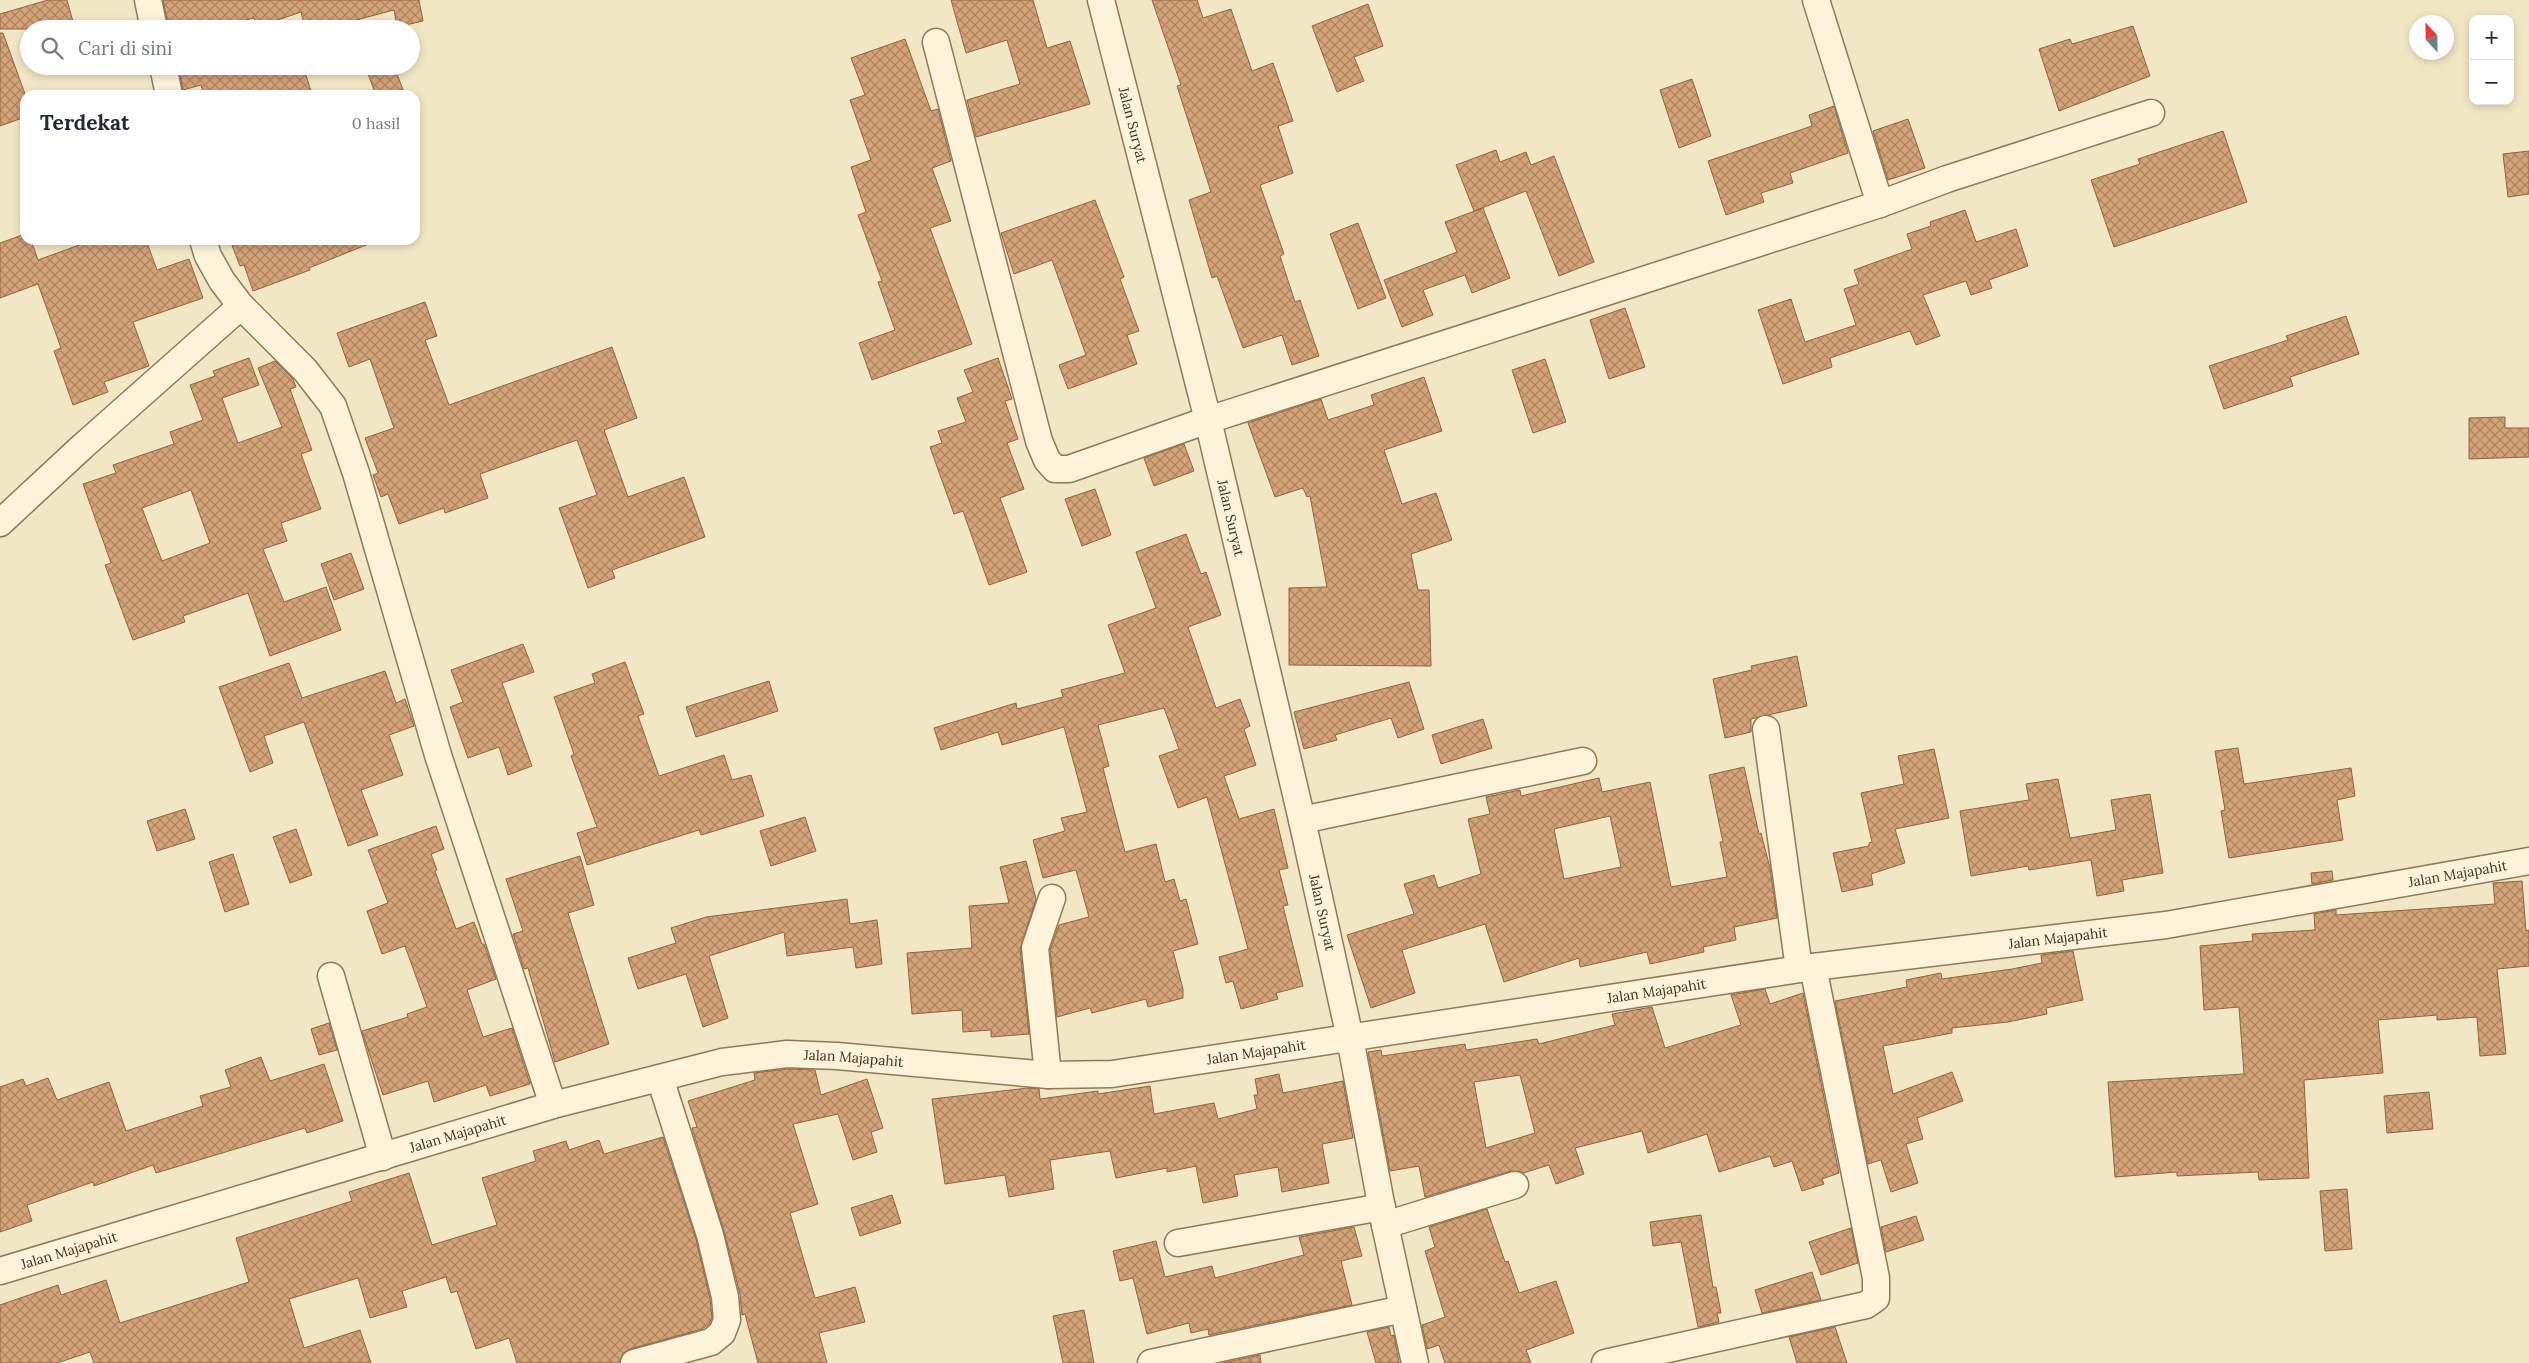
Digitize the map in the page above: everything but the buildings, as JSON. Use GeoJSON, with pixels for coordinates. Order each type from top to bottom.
{"type":"FeatureCollection","features":[{"type":"Feature","properties":{"kind":"street"},"geometry":{"type":"LineString","coordinates":[[148,0],[152,20]]}},
{"type":"Feature","properties":{"kind":"street","name":"Jalan Suryat"},"geometry":{"type":"LineString","coordinates":[[1101,0],[1208,420],[1302,820],[1350,1038],[1384,1216],[1415,1363]]}},
{"type":"Feature","properties":{"kind":"street"},"geometry":{"type":"LineString","coordinates":[[1816,0],[1880,204]]}},
{"type":"Feature","properties":{"kind":"street"},"geometry":{"type":"LineString","coordinates":[[936,42],[1039,441],[1047,460],[1055,469],[1069,469],[1208,420],[1880,204],[1947,179],[2151,113]]}},
{"type":"Feature","properties":{"kind":"street"},"geometry":{"type":"LineString","coordinates":[[165,75],[168,90]]}},
{"type":"Feature","properties":{"kind":"street"},"geometry":{"type":"LineString","coordinates":[[205,245],[208,256],[222,281],[250,316],[305,370],[333,406],[356,473],[438,755],[553,1105]]}},
{"type":"Feature","properties":{"kind":"street"},"geometry":{"type":"LineString","coordinates":[[0,523],[83,446],[250,316]]}},
{"type":"Feature","properties":{"kind":"street"},"geometry":{"type":"LineString","coordinates":[[1605,1363],[1866,1305],[1876,1298],[1876,1278],[1806,968],[1766,729]]}},
{"type":"Feature","properties":{"kind":"street"},"geometry":{"type":"LineString","coordinates":[[1302,820],[1583,760]]}},
{"type":"Feature","properties":{"kind":"street","name":"Jalan Majapahit"},"geometry":{"type":"LineString","coordinates":[[0,1271],[553,1105],[722,1062],[787,1054],[837,1056],[1048,1075],[1112,1074],[1806,968],[2127,928],[2166,925],[2529,861]]}},
{"type":"Feature","properties":{"kind":"street"},"geometry":{"type":"LineString","coordinates":[[1048,1075],[1035,948],[1052,898]]}},
{"type":"Feature","properties":{"kind":"street"},"geometry":{"type":"LineString","coordinates":[[331,976],[383,1157]]}},
{"type":"Feature","properties":{"kind":"street"},"geometry":{"type":"LineString","coordinates":[[634,1363],[711,1342],[722,1334],[727,1320],[725,1297],[710,1235],[660,1078]]}},
{"type":"Feature","properties":{"kind":"street"},"geometry":{"type":"LineString","coordinates":[[1178,1244],[1384,1216],[1515,1185]]}},
{"type":"Feature","properties":{"kind":"street"},"geometry":{"type":"LineString","coordinates":[[1151,1363],[1403,1309]]}}]}
